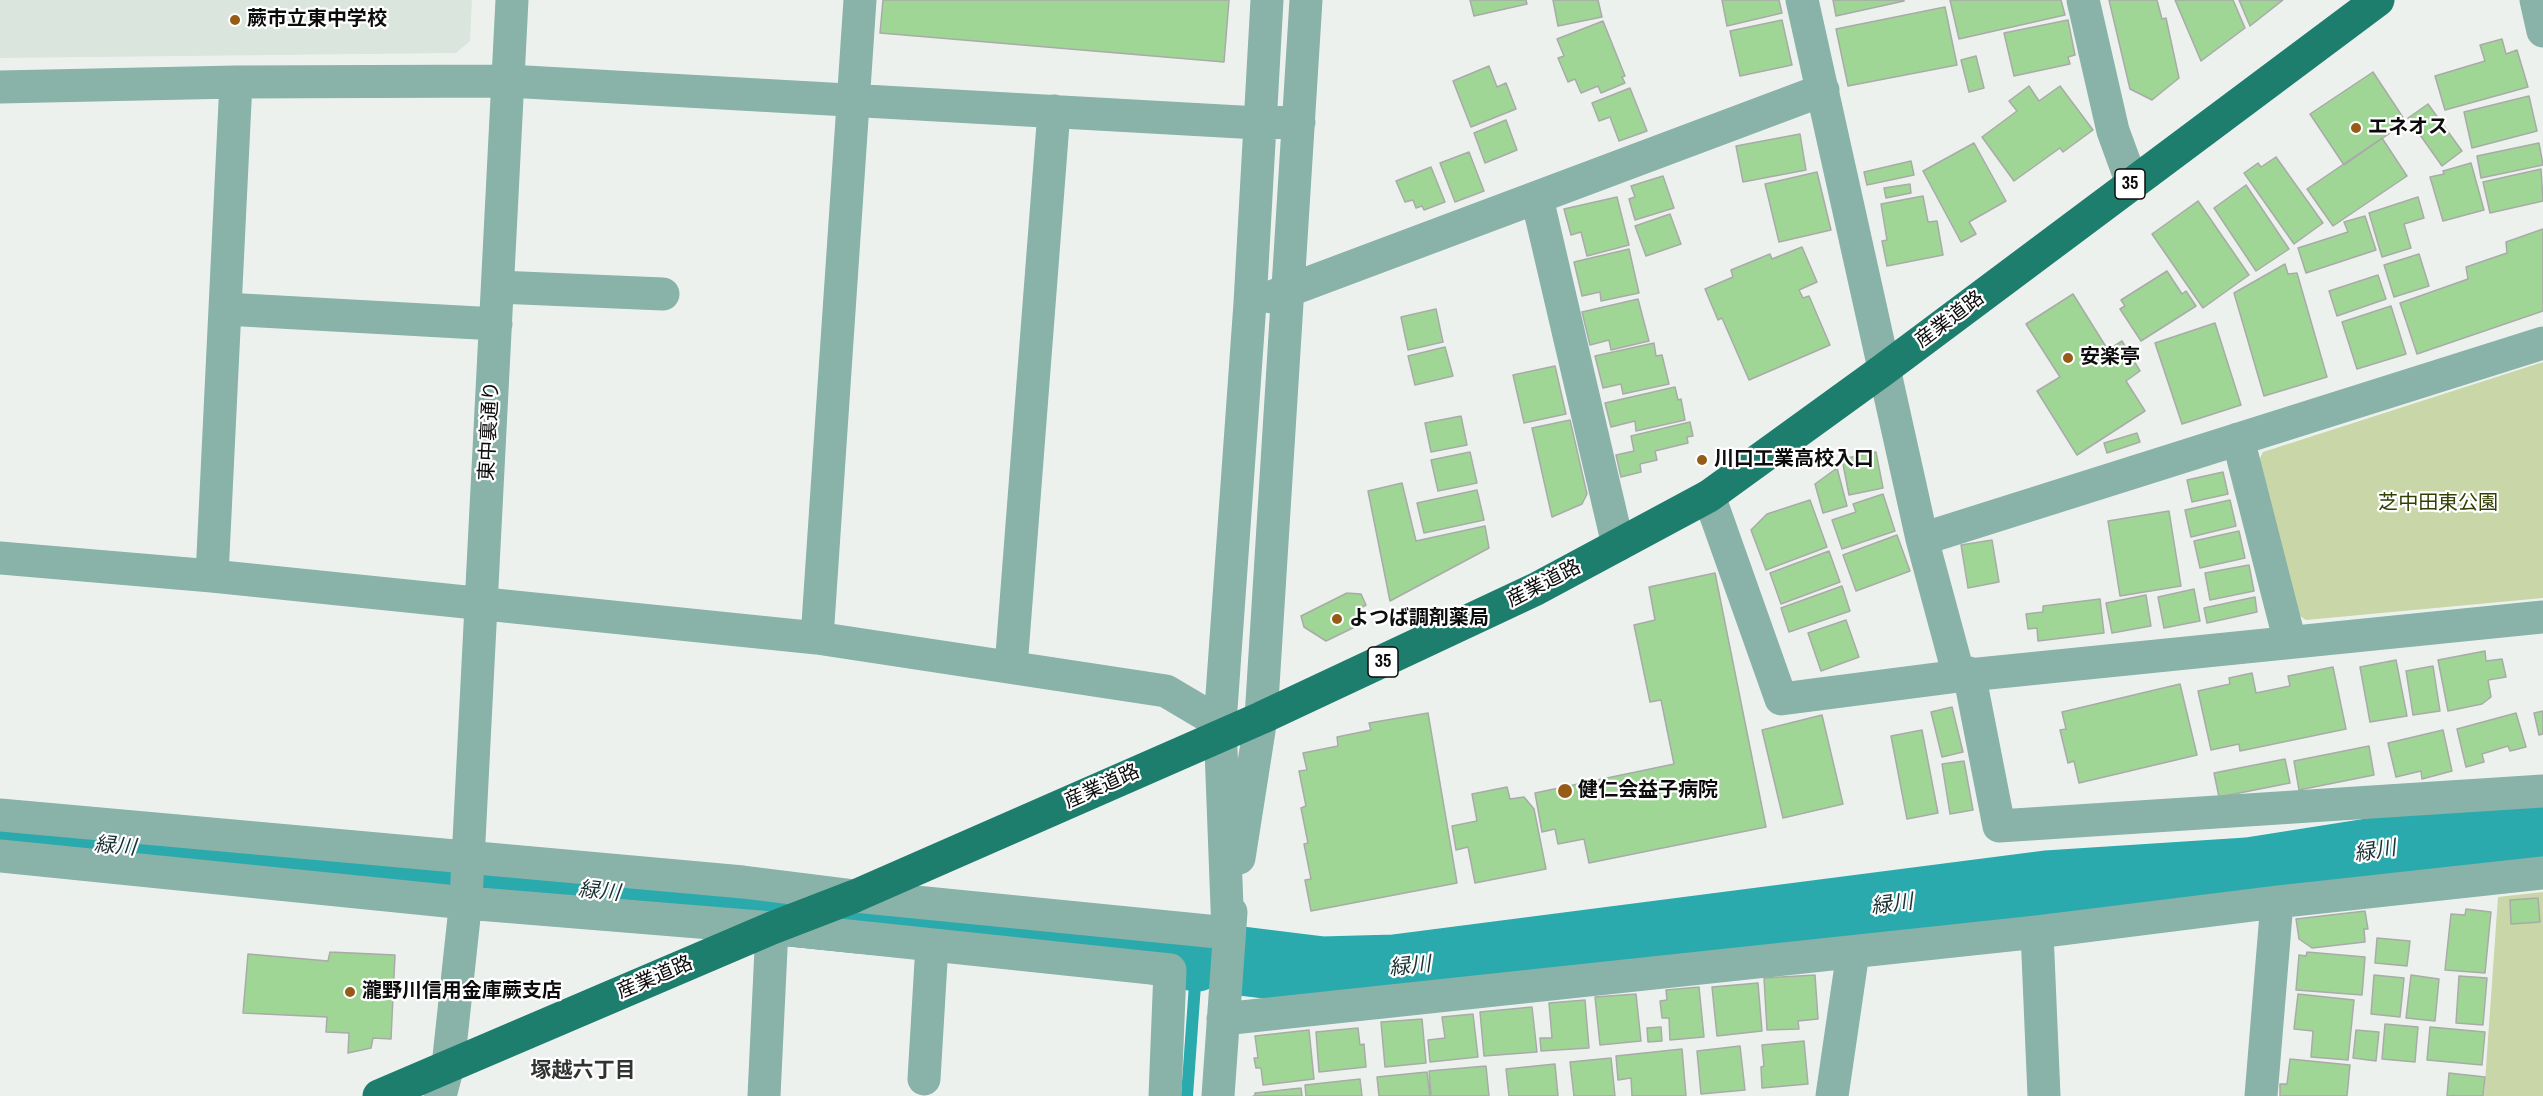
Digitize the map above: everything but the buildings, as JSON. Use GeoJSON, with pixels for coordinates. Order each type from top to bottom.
{"type":"FeatureCollection","features":[{"type":"Feature","properties":{"kind":"main road","name":"産業道路"},"geometry":{"type":"LineString","coordinates":[[379,1096],[444,1081],[773,928],[854,896],[1220,729],[1262,718],[1536,590],[1709,496],[1883,370],[2378,0]]}},
{"type":"Feature","properties":{"kind":"street","name":"東中裏通り"},"geometry":{"type":"LineString","coordinates":[[466,901],[512,0]]}},
{"type":"Feature","properties":{"kind":"street"},"geometry":{"type":"LineString","coordinates":[[817,638],[860,0]]}},
{"type":"Feature","properties":{"kind":"street"},"geometry":{"type":"LineString","coordinates":[[1228,934],[1220,729],[1250,303],[1266,0]]}},
{"type":"Feature","properties":{"kind":"street"},"geometry":{"type":"LineString","coordinates":[[1218,1096],[1228,934],[1262,718],[1306,0]]}},
{"type":"Feature","properties":{"kind":"street"},"geometry":{"type":"LineString","coordinates":[[1802,0],[1883,370],[1923,539],[1964,674],[1998,826],[2543,791]]}},
{"type":"Feature","properties":{"kind":"street"},"geometry":{"type":"LineString","coordinates":[[2083,0],[2113,131],[2132,183]]}},
{"type":"Feature","properties":{"kind":"street"},"geometry":{"type":"LineString","coordinates":[[2536,0],[2543,31]]}},
{"type":"Feature","properties":{"kind":"street"},"geometry":{"type":"LineString","coordinates":[[0,87],[236,82],[508,81],[1258,123],[1299,122]]}},
{"type":"Feature","properties":{"kind":"street"},"geometry":{"type":"LineString","coordinates":[[212,576],[236,82]]}},
{"type":"Feature","properties":{"kind":"street"},"geometry":{"type":"LineString","coordinates":[[1250,303],[1288,292],[1823,90]]}},
{"type":"Feature","properties":{"kind":"street"},"geometry":{"type":"LineString","coordinates":[[1011,667],[1054,111]]}},
{"type":"Feature","properties":{"kind":"street"},"geometry":{"type":"LineString","coordinates":[[1537,198],[1618,545]]}},
{"type":"Feature","properties":{"kind":"street"},"geometry":{"type":"LineString","coordinates":[[498,287],[663,294]]}},
{"type":"Feature","properties":{"kind":"street"},"geometry":{"type":"LineString","coordinates":[[225,309],[496,324]]}},
{"type":"Feature","properties":{"kind":"street"},"geometry":{"type":"LineString","coordinates":[[1923,539],[2543,343]]}},
{"type":"Feature","properties":{"kind":"street"},"geometry":{"type":"LineString","coordinates":[[2238,439],[2290,642]]}},
{"type":"Feature","properties":{"kind":"street"},"geometry":{"type":"LineString","coordinates":[[1709,496],[1781,699],[1964,674],[2543,617]]}},
{"type":"Feature","properties":{"kind":"street"},"geometry":{"type":"LineString","coordinates":[[0,558],[212,576],[817,638],[1166,691],[1220,729]]}},
{"type":"Feature","properties":{"kind":"street"},"geometry":{"type":"LineString","coordinates":[[0,815],[743,882],[854,896],[1228,934]]}},
{"type":"Feature","properties":{"kind":"street"},"geometry":{"type":"LineString","coordinates":[[0,856],[773,928],[1170,970],[1165,1096]]}},
{"type":"Feature","properties":{"kind":"street"},"geometry":{"type":"LineString","coordinates":[[1222,1018],[2037,932],[2543,873]]}},
{"type":"Feature","properties":{"kind":"street"},"geometry":{"type":"LineString","coordinates":[[444,1081],[466,901]]}},
{"type":"Feature","properties":{"kind":"street"},"geometry":{"type":"LineString","coordinates":[[2261,1096],[2277,903]]}},
{"type":"Feature","properties":{"kind":"street"},"geometry":{"type":"LineString","coordinates":[[764,1096],[773,928]]}},
{"type":"Feature","properties":{"kind":"street"},"geometry":{"type":"LineString","coordinates":[[2037,932],[2044,1096]]}},
{"type":"Feature","properties":{"kind":"street"},"geometry":{"type":"LineString","coordinates":[[924,1079],[932,945]]}},
{"type":"Feature","properties":{"kind":"street"},"geometry":{"type":"LineString","coordinates":[[1832,1096],[1853,952]]}},
{"type":"Feature","properties":{"kind":"shaded area","name":"蕨市立東中学校"},"geometry":{"type":"Polygon","coordinates":[[[0,0],[472,0],[470,41],[456,53],[0,58],[0,0]]]}},
{"type":"Feature","properties":{"kind":"green space","name":"芝中田東公園"},"geometry":{"type":"Polygon","coordinates":[[[2543,362],[2543,598],[2306,620],[2291,610],[2257,464],[2263,452],[2543,362]]]}},
{"type":"Feature","properties":{"kind":"green space"},"geometry":{"type":"Polygon","coordinates":[[[2543,892],[2543,1096],[2484,1096],[2498,897],[2543,892]]]}},
{"type":"Feature","properties":{"kind":"waterway","name":"緑川"},"geometry":{"type":"LineString","coordinates":[[1241,961],[1322,971],[1395,969],[2047,885],[2248,872],[2451,840],[2543,832]]}},
{"type":"Feature","properties":{"kind":"waterway","name":"緑川"},"geometry":{"type":"LineString","coordinates":[[0,837],[353,867],[858,919],[1049,935],[1095,940],[1197,957]]}},
{"type":"Feature","properties":{"kind":"waterway"},"geometry":{"type":"LineString","coordinates":[[1187,1096],[1197,957],[1225,960]]}},
{"type":"Feature","properties":{"kind":"place","name":"蕨市立東中学校"},"geometry":{"type":"Point","coordinates":[235,20]}},
{"type":"Feature","properties":{"kind":"place","name":"エネオス"},"geometry":{"type":"Point","coordinates":[2356,128]}},
{"type":"Feature","properties":{"kind":"place","name":"安楽亭"},"geometry":{"type":"Point","coordinates":[2068,358]}},
{"type":"Feature","properties":{"kind":"place","name":"川口工業高校入口"},"geometry":{"type":"Point","coordinates":[1702,460]}},
{"type":"Feature","properties":{"kind":"place","name":"よつば調剤薬局"},"geometry":{"type":"Point","coordinates":[1337,619]}},
{"type":"Feature","properties":{"kind":"place","name":"健仁会益子病院"},"geometry":{"type":"Point","coordinates":[1565,791]}},
{"type":"Feature","properties":{"kind":"place","name":"瀧野川信用金庫蕨支店"},"geometry":{"type":"Point","coordinates":[350,992]}},
{"type":"Feature","properties":{"kind":"district","name":"塚越六丁目"},"geometry":{"type":"Point","coordinates":[583,1071]}}]}
